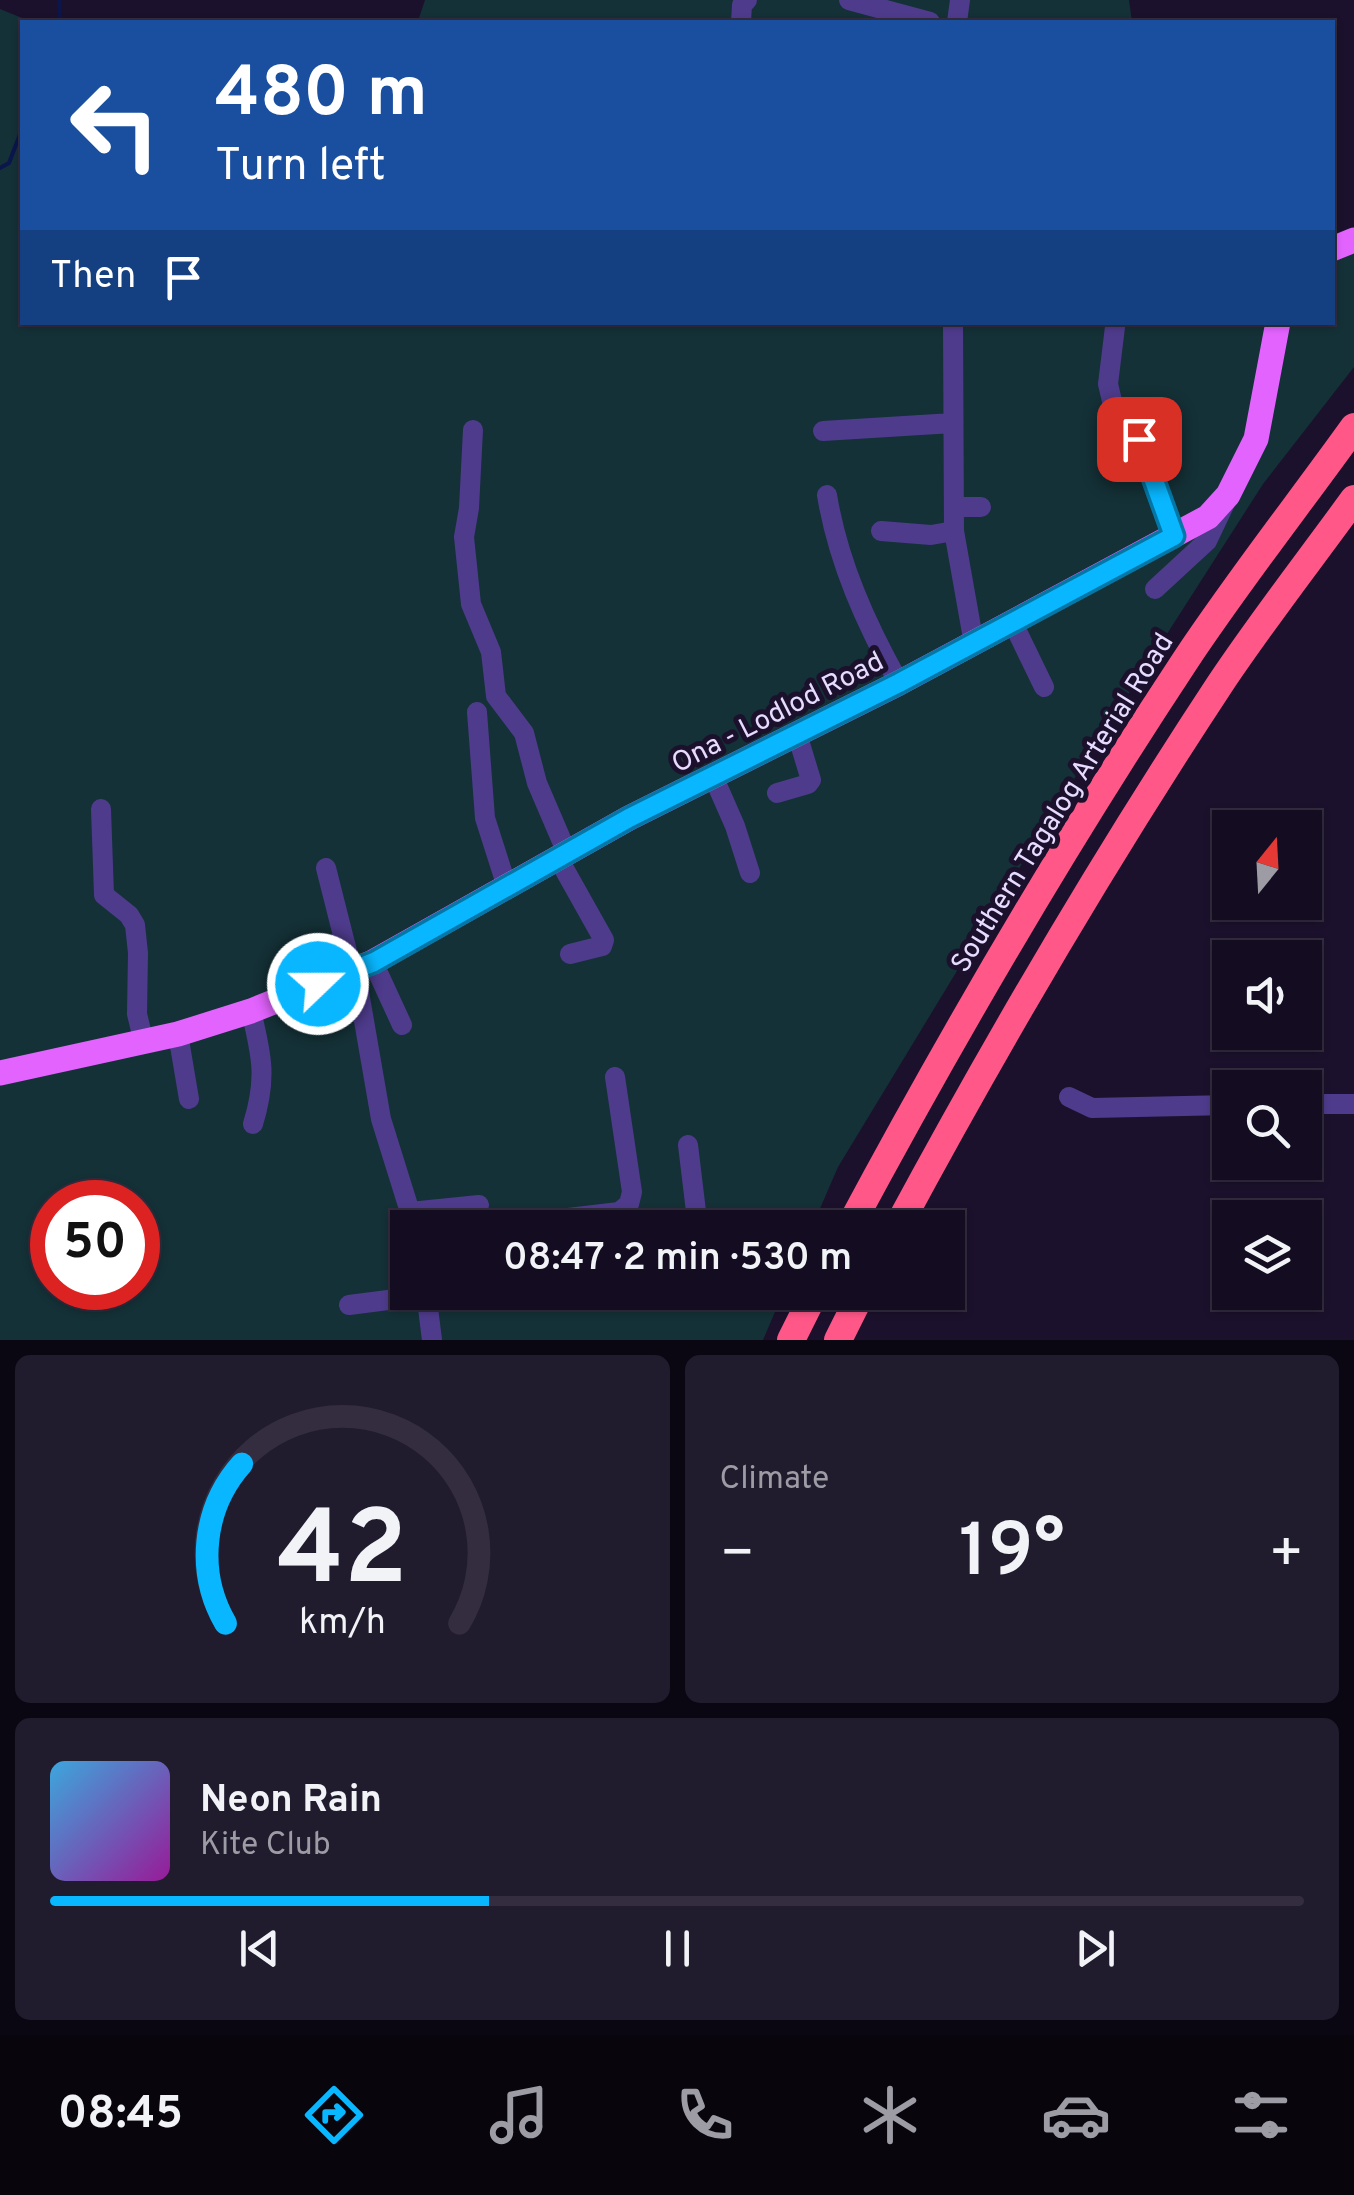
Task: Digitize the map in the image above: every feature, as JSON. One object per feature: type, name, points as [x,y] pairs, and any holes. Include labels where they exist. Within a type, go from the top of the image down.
[{"type":"highway","name":"Southern Tagalog Arterial Road","points":[[859,1210],[998,960],[1102,791],[1188,657],[1354,427]]},
{"type":"highway","points":[[907,1210],[1126,830],[1222,681],[1354,499]]},
{"type":"highway","points":[[792,1340],[806,1310]]},
{"type":"highway","points":[[838,1340],[853,1310]]},
{"type":"main road","name":"Ona - Lodlod Road","points":[[0,1074],[178,1034],[252,1011],[360,967],[713,776],[974,644],[1208,517],[1228,495],[1256,439],[1277,325]]},
{"type":"street","points":[[849,0],[923,20]]},
{"type":"street","points":[[952,325],[954,532],[974,644]]},
{"type":"street","points":[[1115,327],[1108,384],[1112,401],[1139,439],[1174,536]]},
{"type":"street","points":[[823,431],[953,423]]},
{"type":"street","points":[[473,430],[464,537],[471,604],[491,652],[496,696],[524,733],[563,856],[604,940],[602,946],[570,954]]},
{"type":"street","points":[[827,495],[834,536],[871,633],[899,683]]},
{"type":"street","points":[[1155,588],[1207,541],[1228,495]]},
{"type":"street","points":[[954,507],[980,507]]},
{"type":"street","points":[[881,532],[954,532]]},
{"type":"street","points":[[1013,623],[1044,687]]},
{"type":"street","points":[[477,712],[484,818],[507,887]]},
{"type":"street","points":[[777,793],[811,780],[797,734]]},
{"type":"street","points":[[713,776],[750,873]]},
{"type":"street","points":[[101,809],[104,896],[129,915],[135,925],[137,1014],[144,1043]]},
{"type":"street","points":[[326,868],[360,967],[381,1118],[409,1210]]},
{"type":"street","points":[[360,967],[402,1025]]},
{"type":"street","points":[[252,1011],[264,1064],[253,1124]]},
{"type":"street","points":[[178,1034],[189,1100]]},
{"type":"street","points":[[615,1078],[632,1192],[629,1204],[621,1210]]},
{"type":"street","points":[[1068,1097],[1092,1108],[1212,1105]]},
{"type":"street","points":[[1322,1104],[1354,1104]]},
{"type":"street","points":[[688,1145],[696,1210]]},
{"type":"street","points":[[457,1210],[479,1205]]},
{"type":"street","points":[[349,1306],[390,1300]]},
{"type":"street","points":[[428,1310],[432,1340]]},
{"type":"green space","points":[[425,0],[1129,0],[1132,20],[418,20]]},
{"type":"green space","points":[[0,9],[27,20],[20,20],[20,325],[1335,325],[1335,246],[1354,246],[1354,367],[1263,484],[1060,801],[838,1167],[819,1210],[390,1210],[390,1310],[776,1310],[763,1340],[0,1340]]},
{"type":"waterway","points":[[59,0],[60,20]]},
{"type":"waterway","points":[[0,168],[9,163],[20,134]]},
{"type":"route","points":[[318,984],[374,962],[629,818],[899,683],[1174,536],[1139,439]]}]
